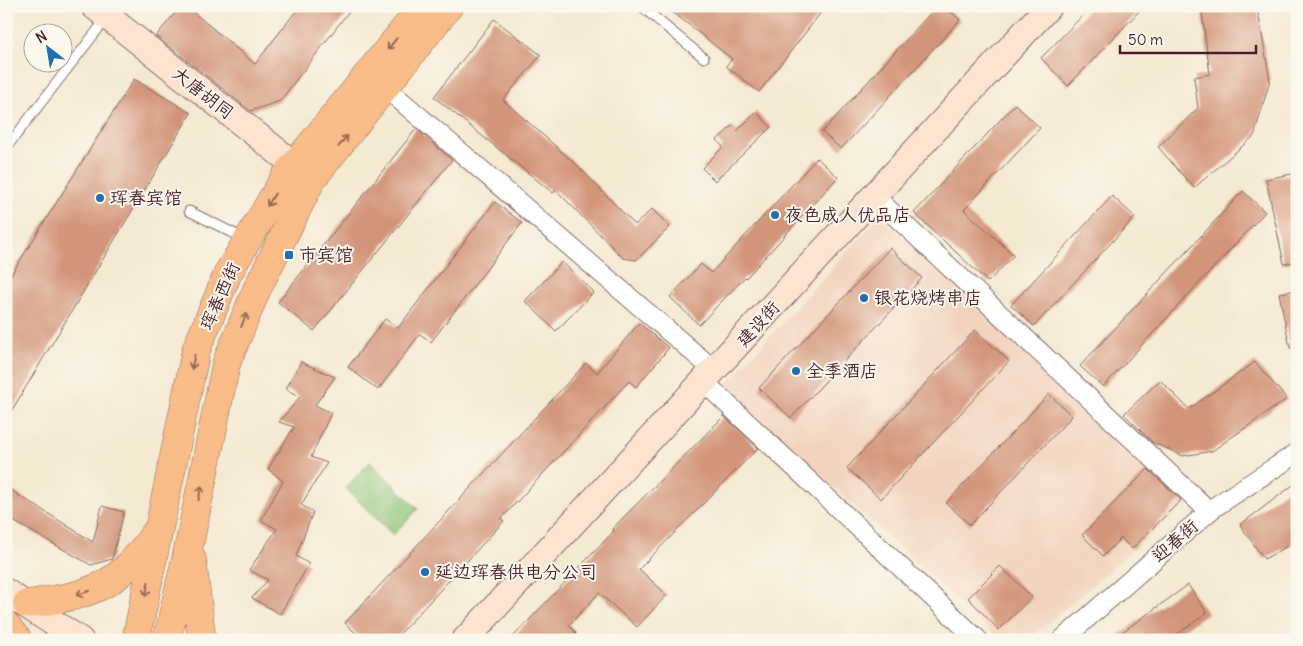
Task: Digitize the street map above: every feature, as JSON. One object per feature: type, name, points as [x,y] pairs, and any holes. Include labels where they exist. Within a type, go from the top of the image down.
[{"type":"main road","name":"珲春西街","points":[[167,640],[190,541],[226,364],[304,172],[422,6]]},
{"type":"main road","name":"珲春西街","points":[[136,640],[196,350],[228,273],[247,240],[304,172],[386,88],[449,6]]},
{"type":"main road","points":[[17,598],[65,599],[96,590],[128,566],[159,529]]},
{"type":"main road","points":[[190,541],[202,640]]},
{"type":"main road","points":[[6,624],[18,640]]},
{"type":"street","name":"建设街","points":[[465,640],[710,377],[1049,6]]},
{"type":"street","name":"大唐胡同","points":[[101,12],[304,172]]},
{"type":"street","points":[[386,88],[710,377],[978,640]]},
{"type":"street","points":[[875,197],[1210,511]]},
{"type":"street","name":"迎春街","points":[[1062,640],[1210,511],[1297,453]]},
{"type":"street","points":[[17,598],[80,640]]},
{"type":"street","points":[[6,624],[30,640]]},
{"type":"lane","points":[[641,6],[704,58]]},
{"type":"lane","points":[[6,148],[101,12]]},
{"type":"lane","points":[[189,210],[247,240]]},
{"type":"shaded area","points":[[880,216],[1188,503],[1028,640],[1001,640],[724,387]]},
{"type":"green space","points":[[370,462],[418,509],[393,535],[345,488]]},
{"type":"building","points":[[181,6],[186,6],[255,64],[300,6],[353,6],[280,101],[251,111],[156,36]]},
{"type":"building","points":[[665,6],[826,6],[759,92],[726,66],[732,59]]},
{"type":"building","points":[[937,6],[945,6],[960,20],[841,149],[822,132]]},
{"type":"building","points":[[1092,6],[1144,6],[1068,86],[1041,58]]},
{"type":"building","points":[[1201,6],[1257,6],[1270,80],[1254,136],[1194,188],[1158,147],[1198,108],[1194,77],[1210,74]]},
{"type":"building","points":[[494,19],[541,55],[503,100],[578,166],[635,225],[652,209],[670,227],[636,260],[623,258],[556,190],[553,193],[434,97]]},
{"type":"building","name":"珲春宾馆","points":[[134,79],[191,113],[6,420],[6,283]]},
{"type":"building","points":[[1015,104],[1040,128],[964,210],[1014,255],[988,282],[914,213]]},
{"type":"building","points":[[756,112],[771,127],[715,181],[702,168],[723,147],[717,140],[732,126],[737,131]]},
{"type":"building","points":[[416,129],[452,160],[314,331],[278,302]]},
{"type":"building","points":[[817,158],[838,177],[746,278],[699,325],[670,297],[701,264],[711,273]]},
{"type":"building","points":[[1297,173],[1297,261],[1284,264],[1266,179]]},
{"type":"building","points":[[1243,191],[1265,212],[1103,387],[1080,366]]},
{"type":"building","points":[[1112,196],[1135,217],[1034,326],[1011,305]]},
{"type":"building","points":[[495,202],[522,223],[431,342],[420,334],[378,390],[348,367],[385,319],[398,328]]},
{"type":"building","points":[[890,248],[922,278],[791,418],[759,388]]},
{"type":"building","points":[[562,262],[594,292],[556,331],[525,301]]},
{"type":"building","points":[[1297,290],[1297,348],[1290,348],[1279,293]]},
{"type":"building","points":[[639,323],[669,348],[636,387],[629,381],[501,519],[504,521],[394,640],[363,640],[345,623],[586,363],[597,373]]},
{"type":"building","points":[[975,330],[1009,361],[881,499],[847,468]]},
{"type":"building","points":[[301,362],[335,377],[315,405],[331,413],[311,457],[327,463],[301,505],[313,512],[296,556],[309,564],[280,614],[252,598],[268,580],[249,570],[277,529],[261,520],[283,481],[268,469],[294,427],[279,422],[300,397],[286,389]]},
{"type":"building","points":[[1255,362],[1287,399],[1212,451],[1183,456],[1152,442],[1124,414],[1160,380],[1189,409]]},
{"type":"building","points":[[1049,394],[1072,416],[970,525],[946,503]]},
{"type":"building","points":[[724,416],[758,448],[639,569],[667,595],[637,627],[599,593],[569,625],[576,633],[570,640],[510,640],[614,531],[612,529]]},
{"type":"building","points":[[1148,469],[1181,500],[1132,549],[1121,538],[1103,556],[1082,535]]},
{"type":"building","points":[[1297,482],[1297,541],[1264,559],[1240,525]]},
{"type":"building","points":[[6,487],[93,542],[102,506],[124,512],[112,559],[91,565],[6,517]]},
{"type":"building","points":[[1000,566],[1032,597],[999,630],[968,598]]},
{"type":"building","points":[[1188,585],[1207,613],[1169,640],[1111,640]]},
{"type":"place","name":"珲春宾馆","points":[[100,198]]},
{"type":"place","name":"夜色成人优品店","points":[[775,215]]},
{"type":"place","name":"市宾馆","points":[[289,255]]},
{"type":"place","name":"银花烧烤串店","points":[[864,298]]},
{"type":"place","name":"全季酒店","points":[[796,371]]},
{"type":"place","name":"延边珲春供电分公司","points":[[425,572]]}]
